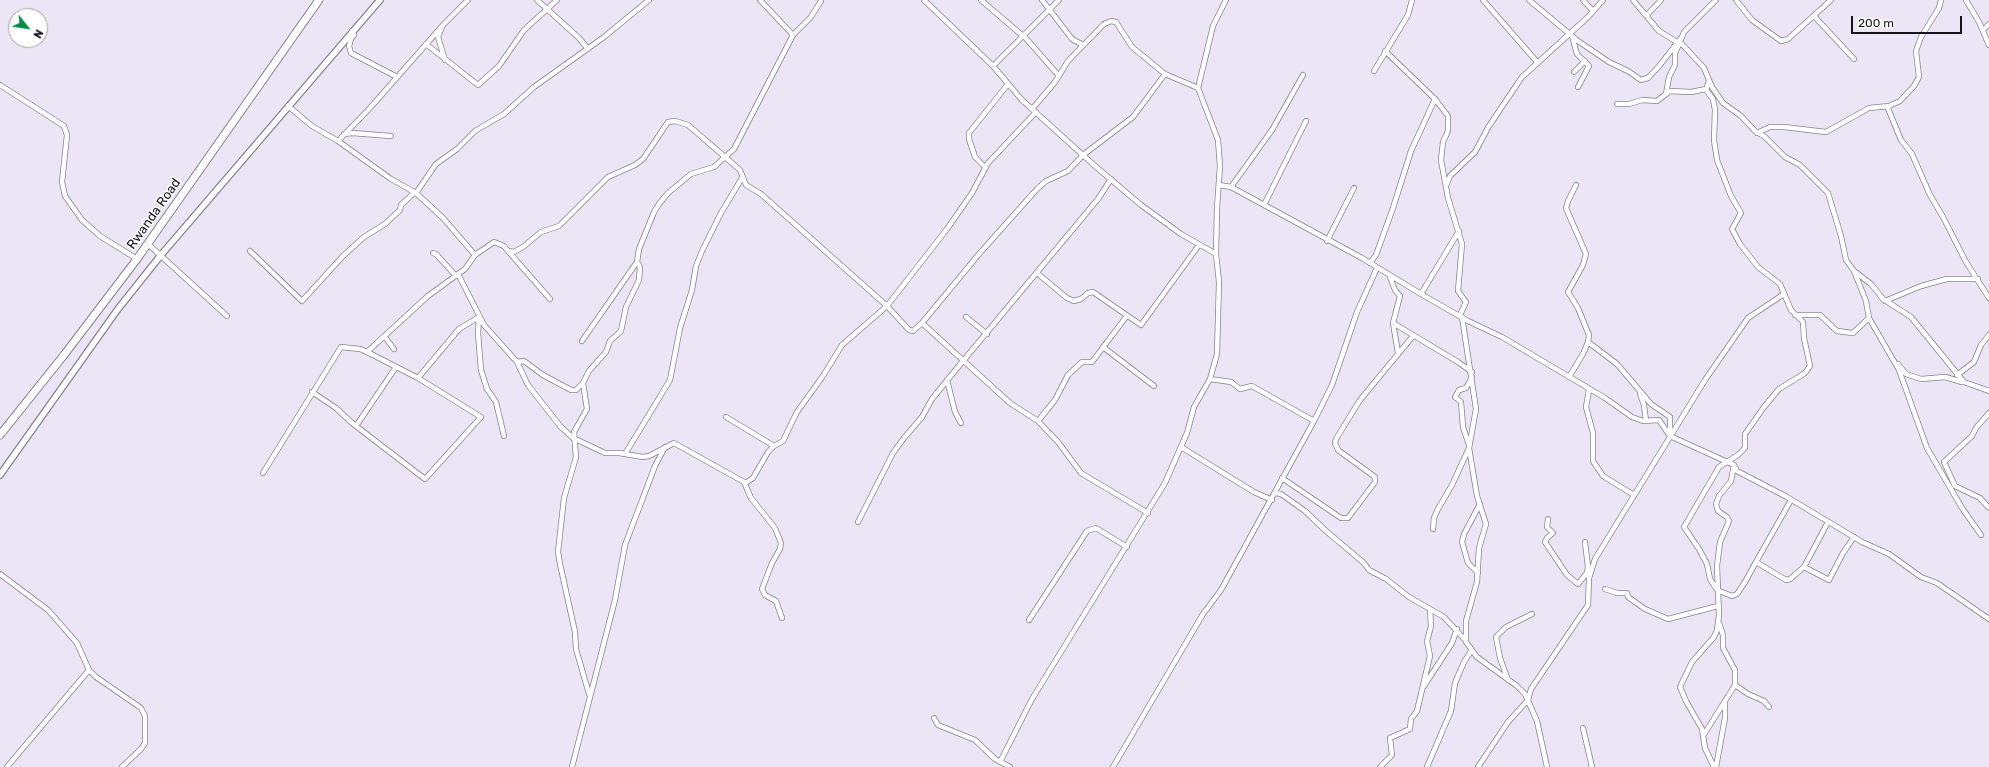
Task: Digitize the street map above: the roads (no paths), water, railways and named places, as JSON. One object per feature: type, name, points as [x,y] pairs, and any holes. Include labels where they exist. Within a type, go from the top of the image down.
[{"type":"highway","name":"Rwanda Road","points":[[0,435],[148,244],[319,0]]},
{"type":"street","points":[[0,475],[118,309],[161,255],[380,0]]},
{"type":"street","points":[[338,141],[370,108],[444,24],[468,0]]},
{"type":"street","points":[[537,0],[580,38],[588,48]]},
{"type":"street","points":[[426,44],[476,84],[482,83],[499,66],[524,30],[556,0]]},
{"type":"street","points":[[250,251],[302,301],[343,256],[364,237],[385,224],[400,210],[404,201],[416,192],[436,164],[457,149],[475,131],[504,114],[534,87],[604,38],[649,0]]},
{"type":"street","points":[[760,0],[793,34]]},
{"type":"street","points":[[582,341],[637,262],[639,249],[654,212],[668,192],[691,174],[714,167],[734,149],[793,34],[811,17],[821,0]]},
{"type":"street","points":[[924,0],[993,66],[1022,100],[1035,110],[1083,155],[1141,205],[1199,245],[1216,254]]},
{"type":"street","points":[[981,0],[1023,35],[1059,76]]},
{"type":"street","points":[[1042,0],[1072,39],[1083,45]]},
{"type":"street","points":[[993,66],[1059,0]]},
{"type":"street","points":[[1000,762],[1032,699],[1148,513],[1165,483],[1181,448],[1194,407],[1210,379],[1217,354],[1219,282],[1216,254],[1220,166],[1218,140],[1198,88],[1204,56],[1213,26],[1226,0]]},
{"type":"street","points":[[1374,71],[1408,15],[1412,0]]},
{"type":"street","points":[[1529,0],[1571,35],[1609,62],[1644,80],[1660,65],[1690,26],[1716,0]]},
{"type":"street","points":[[1583,0],[1594,12]]},
{"type":"street","points":[[1446,186],[1450,176],[1475,152],[1492,122],[1503,108],[1522,77],[1571,35],[1594,12],[1603,0]]},
{"type":"street","points":[[1633,0],[1659,31],[1679,41],[1704,68],[1709,81],[1723,104],[1738,113],[1785,157],[1800,165],[1828,193],[1841,236],[1846,260],[1854,272],[1866,301],[1869,318],[1893,360],[1927,448],[1962,508],[1981,535]]},
{"type":"street","points":[[1647,15],[1661,0]]},
{"type":"street","points":[[1736,0],[1752,20],[1781,41],[1788,39],[1831,0]]},
{"type":"street","points":[[1757,132],[1770,127],[1784,127],[1826,132],[1869,108],[1887,106],[1900,101],[1917,82],[1918,70],[1915,57],[1918,44],[1939,8],[1941,0]]},
{"type":"street","points":[[1966,0],[1989,45]]},
{"type":"street","points":[[1486,1],[1538,63]]},
{"type":"street","points":[[1814,16],[1854,59]]},
{"type":"street","points":[[744,482],[754,478],[774,446],[783,441],[797,412],[823,376],[842,345],[887,306],[947,229],[972,193],[985,167],[1035,110],[1064,67],[1107,21],[1114,21],[1132,47],[1165,74],[1198,88]]},
{"type":"street","points":[[444,24],[438,37],[445,60]]},
{"type":"street","points":[[1982,30],[1989,24]]},
{"type":"street","points":[[352,31],[354,35],[351,38],[349,46],[351,53],[397,77]]},
{"type":"street","points":[[1571,35],[1577,54],[1589,65],[1578,87]]},
{"type":"street","points":[[1666,95],[1669,77],[1675,65],[1675,53],[1679,41]]},
{"type":"street","points":[[1385,51],[1435,99],[1448,116],[1448,131],[1443,142],[1441,160],[1448,198],[1462,244],[1458,291],[1466,302],[1461,316],[1472,375],[1476,409],[1469,447],[1452,485],[1438,509],[1434,518],[1432,529]]},
{"type":"street","points":[[1574,72],[1585,61]]},
{"type":"street","points":[[508,251],[517,251],[541,232],[554,229],[566,221],[585,198],[608,176],[635,165],[643,159],[668,122],[675,121],[688,125],[740,170],[742,178],[749,188],[761,194],[887,306],[911,331],[916,330],[979,254],[1037,189],[1046,181],[1068,171],[1083,155],[1133,117],[1165,74]]},
{"type":"street","points":[[1232,187],[1272,130],[1303,75]]},
{"type":"street","points":[[1706,89],[1709,81]]},
{"type":"street","points":[[985,167],[975,156],[969,139],[969,133],[1008,84]]},
{"type":"street","points":[[0,85],[64,126],[67,135],[62,182],[65,196],[82,220],[100,236],[137,259]]},
{"type":"street","points":[[1617,104],[1628,104],[1642,100],[1657,101],[1672,90],[1686,93],[1706,89]]},
{"type":"street","points":[[1706,89],[1713,99],[1715,110],[1714,140],[1717,160],[1731,196],[1740,213],[1732,229],[1740,244],[1753,261],[1780,284],[1795,315],[1804,324],[1804,338],[1809,357],[1809,370],[1779,389],[1745,434],[1745,448],[1719,467],[1684,527],[1707,564],[1710,579],[1717,590],[1732,596],[1737,594],[1791,500]]},
{"type":"street","points":[[1370,263],[1376,255],[1394,208],[1411,151],[1435,99]]},
{"type":"street","points":[[288,106],[312,126],[338,141],[385,175],[416,192],[443,218],[475,255]]},
{"type":"street","points":[[1887,106],[1898,136],[1912,154],[1930,195],[1966,262],[1989,298]]},
{"type":"street","points":[[1264,206],[1306,121]]},
{"type":"street","points":[[344,134],[352,133],[391,136]]},
{"type":"street","points":[[625,454],[670,380],[680,328],[692,290],[696,266],[702,250],[721,213],[742,178]]},
{"type":"street","points":[[858,522],[893,453],[947,380],[1098,200],[1111,179]]},
{"type":"street","points":[[1219,185],[1232,187],[1327,241],[1370,263],[1421,294],[1502,337],[1589,390],[1605,398],[1632,417],[1646,421],[1650,419],[1659,420],[1670,436],[1734,465],[1737,471],[1791,500],[1854,537],[1889,554],[1921,577],[1937,583],[1989,619]]},
{"type":"street","points":[[1569,377],[1583,354],[1589,335],[1582,317],[1568,292],[1583,265],[1586,254],[1566,208],[1568,200],[1576,185]]},
{"type":"street","points":[[1327,241],[1354,188]]},
{"type":"street","points":[[1421,294],[1458,231]]},
{"type":"street","points":[[367,352],[428,296],[470,264],[475,255],[494,242],[504,246],[550,299]]},
{"type":"street","points":[[148,244],[228,316]]},
{"type":"street","points":[[1037,273],[1067,298],[1074,301],[1081,299],[1088,293],[1093,292],[1126,317],[1140,325],[1199,245]]},
{"type":"street","points":[[433,253],[436,254],[457,275],[478,317],[516,362],[528,384],[560,426],[573,438],[605,453],[625,454],[643,458],[674,443],[744,482],[751,498],[774,528],[781,543],[780,549],[772,563],[762,589],[765,594],[776,601],[782,618]]},
{"type":"street","points":[[516,362],[524,361],[539,373],[571,390],[576,390],[583,383],[589,371],[606,352],[610,341],[621,331],[626,306],[639,280],[640,267],[637,262]]},
{"type":"street","points":[[1112,767],[1203,614],[1222,590],[1276,493],[1282,478],[1332,385],[1357,312],[1377,268]]},
{"type":"street","points":[[1854,272],[1871,284],[1885,301],[1911,317],[1964,382]]},
{"type":"street","points":[[1390,276],[1395,290],[1400,296],[1393,323],[1398,353]]},
{"type":"street","points":[[1885,301],[1921,286],[1946,279],[1978,279]]},
{"type":"street","points":[[1478,767],[1508,722],[1528,700],[1531,689],[1588,605],[1589,578],[1595,559],[1705,380],[1748,318],[1784,294]]},
{"type":"street","points":[[1795,315],[1820,315],[1837,331],[1853,333],[1869,318]]},
{"type":"street","points":[[418,378],[459,329],[478,317]]},
{"type":"street","points":[[478,317],[481,370],[487,389],[496,402],[504,436]]},
{"type":"street","points":[[966,317],[987,334]]},
{"type":"street","points":[[1038,421],[1055,400],[1068,375],[1082,362],[1092,362],[1126,317]]},
{"type":"street","points":[[922,323],[1010,403],[1038,421],[1058,442],[1081,473],[1148,513]]},
{"type":"street","points":[[1393,323],[1458,362],[1472,375]]},
{"type":"street","points":[[1957,375],[1974,362],[1981,345],[1989,335]]},
{"type":"street","points":[[1282,478],[1342,518],[1348,518],[1375,482],[1375,477],[1338,450],[1335,444],[1336,439],[1360,400],[1413,336]]},
{"type":"street","points":[[385,337],[394,349]]},
{"type":"street","points":[[1588,342],[1617,364],[1651,404],[1670,417],[1670,436]]},
{"type":"street","points":[[263,473],[312,392],[341,347],[360,349],[367,352],[418,378],[480,416],[425,479],[356,426],[336,408],[312,392]]},
{"type":"street","points":[[1103,347],[1154,386]]},
{"type":"street","points":[[1893,360],[1906,374],[1921,380],[1945,377],[1989,391]]},
{"type":"street","points":[[356,426],[396,367]]},
{"type":"street","points":[[1466,642],[1466,621],[1478,573],[1479,548],[1486,524],[1480,504],[1469,447],[1463,427],[1461,402],[1455,397],[1459,390],[1466,388],[1472,375]]},
{"type":"street","points":[[1210,379],[1231,382],[1240,388],[1252,386],[1314,421]]},
{"type":"street","points":[[947,380],[955,412],[961,423]]},
{"type":"street","points":[[583,383],[587,408],[574,432],[573,438],[576,457],[564,498],[558,552],[575,632],[576,649],[589,694]]},
{"type":"street","points":[[1589,390],[1586,407],[1593,432],[1593,461],[1603,476],[1634,494]]},
{"type":"street","points":[[1640,392],[1644,405],[1643,414],[1646,421]]},
{"type":"street","points":[[1988,507],[1980,498],[1955,486],[1944,462],[1972,436],[1976,428],[1989,413]]},
{"type":"street","points":[[726,417],[774,446]]},
{"type":"street","points":[[572,767],[589,694],[615,600],[629,530],[639,510],[655,466],[665,447]]},
{"type":"street","points":[[1181,448],[1254,492],[1272,500]]},
{"type":"street","points":[[1715,767],[1705,748],[1702,729],[1680,687],[1692,662],[1714,637],[1718,621],[1716,572],[1720,544],[1729,521],[1727,517],[1718,511],[1716,504],[1719,496],[1731,481],[1734,465]]},
{"type":"street","points":[[1276,493],[1281,494],[1305,511],[1364,563],[1369,570],[1386,579],[1409,597],[1444,617],[1457,629],[1471,651],[1481,661],[1517,686],[1528,700],[1537,721],[1547,767]]},
{"type":"street","points":[[1478,573],[1468,563],[1462,542],[1464,534],[1480,504]]},
{"type":"street","points":[[1548,519],[1547,527],[1553,534],[1547,538],[1546,542],[1567,575],[1578,584],[1587,573],[1588,568],[1585,542]]},
{"type":"street","points":[[1756,562],[1786,580],[1790,579],[1804,567],[1828,522]]},
{"type":"street","points":[[1029,620],[1088,531],[1096,528],[1127,547]]},
{"type":"street","points":[[1804,567],[1829,580],[1843,553],[1854,537]]},
{"type":"street","points":[[0,574],[48,610],[77,643],[89,670],[108,687],[139,706],[145,716],[146,740],[144,746],[122,767]]},
{"type":"street","points":[[1605,589],[1617,593],[1627,593],[1628,597],[1645,609],[1668,619],[1718,606]]},
{"type":"street","points":[[1380,767],[1392,755],[1390,738],[1410,729],[1411,719],[1417,711],[1430,656],[1427,641],[1431,626],[1430,610]]},
{"type":"street","points":[[1508,680],[1500,658],[1496,637],[1506,627],[1532,614]]},
{"type":"street","points":[[1703,736],[1735,685],[1735,670],[1723,648],[1723,635],[1718,621]]},
{"type":"street","points":[[1422,689],[1452,644],[1457,629]]},
{"type":"street","points":[[1427,767],[1450,711],[1457,677],[1471,651]]},
{"type":"street","points":[[7,767],[89,670]]},
{"type":"street","points":[[1735,685],[1748,694],[1764,701],[1770,707]]},
{"type":"street","points":[[1715,767],[1726,718],[1725,702]]},
{"type":"street","points":[[934,718],[938,725],[975,740],[1000,762],[1010,767]]},
{"type":"street","points":[[1583,728],[1592,767]]}]
